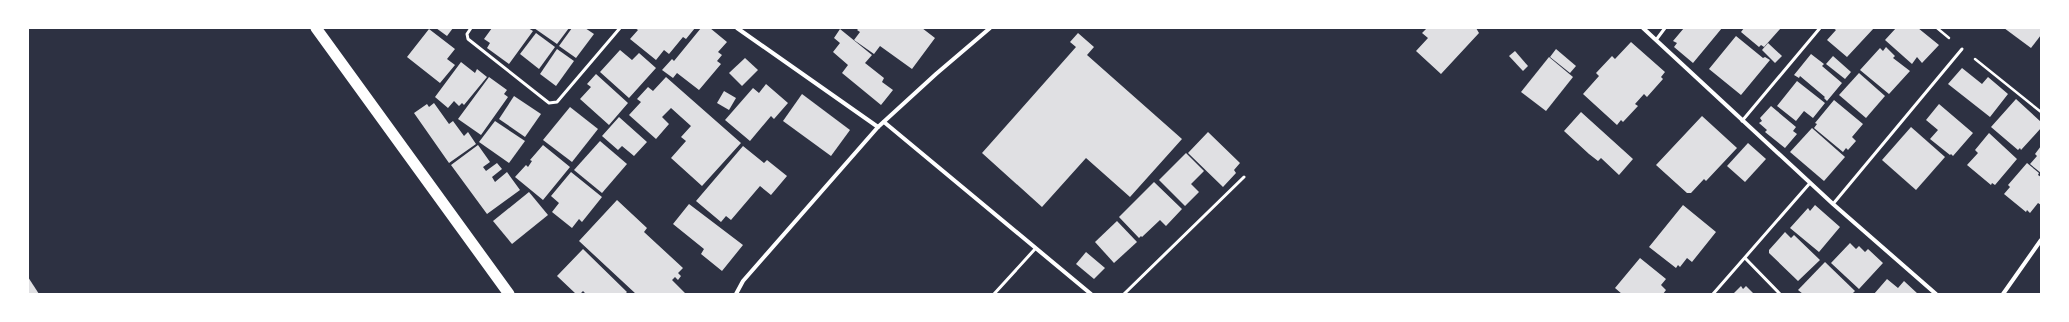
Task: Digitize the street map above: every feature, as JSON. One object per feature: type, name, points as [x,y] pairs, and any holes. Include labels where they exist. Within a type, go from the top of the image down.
[{"type":"highway","points":[[316,28],[509,294]]},
{"type":"street","points":[[737,28],[878,127]]},
{"type":"street","points":[[736,294],[743,281],[878,127],[936,74],[990,28]]},
{"type":"street","points":[[1643,28],[1832,204],[1936,294]]},
{"type":"street","points":[[884,122],[1091,294]]},
{"type":"street","points":[[2004,294],[2041,240]]},
{"type":"lane","points":[[471,28],[467,34],[468,39],[549,103],[557,102],[620,28]]},
{"type":"lane","points":[[1656,40],[1665,28]]},
{"type":"lane","points":[[1742,121],[1820,28]]},
{"type":"lane","points":[[1832,204],[1962,48]]},
{"type":"lane","points":[[1124,294],[1244,177]]},
{"type":"lane","points":[[1713,294],[1810,183]]},
{"type":"lane","points":[[994,294],[1035,249]]},
{"type":"lane","points":[[1745,258],[1780,294]]},
{"type":"path","points":[[1937,28],[2041,112]]},
{"type":"building","points":[[436,28],[453,28],[447,36]]},
{"type":"building","points":[[492,28],[528,28],[533,31],[509,64],[487,48],[490,43],[484,39]]},
{"type":"building","points":[[534,28],[569,28],[557,44]]},
{"type":"building","points":[[572,28],[585,28],[594,34],[576,58],[559,46]]},
{"type":"building","points":[[635,28],[695,28],[686,39],[683,37],[669,54],[664,50],[656,60],[630,39],[638,30]]},
{"type":"building","points":[[701,28],[710,28],[727,42],[718,52],[722,55],[717,61],[721,64],[699,90],[677,73],[673,78],[662,70],[672,59],[674,61]]},
{"type":"building","points":[[859,28],[922,28],[935,38],[912,69],[880,46],[874,54],[854,40],[860,32],[857,30]]},
{"type":"building","points":[[1427,28],[1476,28],[1479,33],[1441,74],[1416,51],[1428,38],[1422,33]]},
{"type":"building","points":[[1684,28],[1722,28],[1693,63],[1674,47],[1677,43],[1673,41]]},
{"type":"building","points":[[1744,28],[1781,28],[1764,47],[1761,45],[1759,47],[1741,32]]},
{"type":"building","points":[[1833,28],[1874,28],[1847,57],[1827,40],[1836,30]]},
{"type":"building","points":[[1896,28],[1918,28],[1939,45],[1922,63],[1917,57],[1912,64],[1885,40]]},
{"type":"building","points":[[2004,28],[2041,28],[2041,35],[2031,48]]},
{"type":"building","points":[[429,29],[455,49],[447,59],[455,65],[440,83],[407,57]]},
{"type":"building","points":[[840,29],[872,55],[865,63],[884,78],[882,82],[893,90],[881,105],[842,73],[848,65],[833,52],[840,43],[834,38]]},
{"type":"building","points":[[536,33],[555,47],[539,69],[520,54]]},
{"type":"building","points":[[1078,33],[1094,47],[1087,55],[1182,139],[1130,197],[1086,158],[1042,207],[982,153],[1076,47],[1070,42]]},
{"type":"building","points":[[1736,36],[1763,58],[1765,57],[1770,60],[1741,95],[1709,69]]},
{"type":"building","points":[[1631,42],[1665,72],[1661,77],[1663,79],[1647,97],[1644,94],[1635,104],[1638,106],[1623,122],[1621,120],[1617,125],[1583,94],[1599,76],[1596,73],[1612,56],[1615,59]]},
{"type":"building","points":[[1768,43],[1782,56],[1775,63],[1762,50]]},
{"type":"building","points":[[1886,47],[1895,56],[1893,58],[1910,71],[1889,94],[1860,70],[1880,48],[1883,51]]},
{"type":"building","points":[[557,49],[574,61],[556,86],[540,74]]},
{"type":"building","points":[[1556,49],[1576,66],[1570,73],[1550,57]]},
{"type":"building","points":[[620,50],[632,60],[639,53],[656,68],[629,98],[600,72]]},
{"type":"building","points":[[1515,51],[1528,66],[1523,71],[1509,56]]},
{"type":"building","points":[[1811,54],[1824,64],[1822,66],[1842,83],[1827,101],[1824,98],[1825,97],[1800,76],[1799,78],[1794,75]]},
{"type":"building","points":[[1833,56],[1851,72],[1845,79],[1826,64]]},
{"type":"building","points":[[1549,57],[1573,77],[1546,111],[1521,92]]},
{"type":"building","points":[[745,58],[758,70],[742,86],[729,73]]},
{"type":"building","points":[[461,62],[475,73],[477,69],[487,77],[464,105],[462,103],[459,106],[454,101],[448,108],[435,97]]},
{"type":"building","points":[[1962,68],[1982,84],[1988,77],[2008,94],[1990,117],[1948,84]]},
{"type":"building","points":[[1859,73],[1885,96],[1866,118],[1839,95]]},
{"type":"building","points":[[596,74],[628,103],[609,125],[580,99],[591,87],[587,84]]},
{"type":"building","points":[[489,77],[507,90],[504,94],[508,97],[481,135],[458,119]]},
{"type":"building","points":[[666,77],[741,143],[702,186],[671,158],[686,141],[681,137],[691,126],[671,108],[662,117],[669,124],[656,139],[629,115],[641,102],[637,99],[648,87],[653,91]]},
{"type":"building","points":[[1797,81],[1825,103],[1813,118],[1804,111],[1796,121],[1777,106]]},
{"type":"building","points":[[766,84],[788,103],[774,119],[771,116],[750,141],[725,120],[753,88],[759,93]]},
{"type":"building","points":[[724,91],[736,98],[729,110],[717,103]]},
{"type":"building","points":[[802,94],[850,130],[831,156],[783,121]]},
{"type":"building","points":[[514,96],[541,114],[525,137],[499,119]]},
{"type":"building","points":[[2016,99],[2041,122],[2041,128],[2021,150],[2020,148],[2018,150],[1991,127]]},
{"type":"building","points":[[1834,100],[1863,124],[1852,137],[1856,141],[1848,150],[1846,148],[1843,152],[1814,128],[1817,124],[1815,123]]},
{"type":"building","points":[[434,103],[449,124],[453,121],[464,136],[468,132],[476,144],[449,163],[414,113],[427,104],[429,107]]},
{"type":"building","points":[[1939,104],[1973,133],[1953,156],[1930,139],[1938,130],[1926,120]]},
{"type":"building","points":[[1771,106],[1796,127],[1793,131],[1797,134],[1785,148],[1765,132],[1767,130],[1759,123],[1762,121],[1760,118]]},
{"type":"building","points":[[570,107],[598,129],[572,162],[543,140]]},
{"type":"building","points":[[1581,112],[1633,159],[1619,175],[1601,158],[1598,161],[1589,154],[1564,131]]},
{"type":"building","points":[[1702,116],[1737,148],[1706,181],[1704,179],[1691,193],[1687,193],[1656,165]]},
{"type":"building","points":[[619,117],[647,142],[634,156],[622,146],[618,150],[602,136]]},
{"type":"building","points":[[495,121],[525,141],[509,163],[479,142]]},
{"type":"building","points":[[1911,127],[1945,157],[1916,190],[1882,160]]},
{"type":"building","points":[[1812,128],[1845,157],[1824,181],[1790,152]]},
{"type":"building","points":[[1208,132],[1240,163],[1234,170],[1236,173],[1223,187],[1188,153]]},
{"type":"building","points":[[1989,133],[2017,159],[1995,185],[1992,183],[1991,185],[1967,165],[1978,153],[1975,150]]},
{"type":"building","points":[[600,141],[627,164],[602,193],[574,170]]},
{"type":"building","points":[[1748,143],[1766,159],[1745,182],[1727,166]]},
{"type":"building","points":[[478,145],[490,162],[483,167],[486,171],[497,163],[502,169],[492,177],[495,182],[507,172],[520,190],[487,214],[451,165]]},
{"type":"building","points":[[543,145],[570,167],[543,200],[515,177],[526,165],[528,167],[532,161],[530,160]]},
{"type":"building","points":[[743,146],[764,163],[767,160],[787,176],[771,195],[760,186],[731,220],[726,216],[721,222],[696,201]]},
{"type":"building","points":[[2041,146],[2041,173],[2030,164],[2037,156],[2035,154]]},
{"type":"building","points":[[1186,153],[1204,171],[1191,184],[1199,192],[1185,206],[1159,180]]},
{"type":"building","points":[[2027,163],[2039,173],[2038,175],[2041,177],[2041,205],[2038,203],[2030,213],[2027,210],[2026,212],[2004,194],[2010,187],[2008,185]]},
{"type":"building","points":[[571,172],[602,197],[582,222],[579,219],[572,228],[552,212],[559,203],[551,196]]},
{"type":"building","points":[[1154,182],[1182,209],[1166,226],[1160,220],[1139,238],[1119,217]]},
{"type":"building","points":[[529,192],[548,215],[512,244],[493,221]]},
{"type":"building","points":[[617,200],[647,228],[644,232],[683,268],[678,273],[681,276],[678,280],[675,277],[672,280],[686,294],[636,294],[579,241]]},
{"type":"building","points":[[689,204],[743,245],[722,271],[701,254],[704,249],[673,224]]},
{"type":"building","points":[[1683,205],[1716,232],[1692,262],[1687,258],[1680,267],[1678,265],[1676,268],[1649,247]]},
{"type":"building","points":[[1815,205],[1840,227],[1819,252],[1790,228],[1808,208],[1810,211]]},
{"type":"building","points":[[1117,221],[1137,242],[1114,263],[1095,242]]},
{"type":"building","points":[[1785,232],[1791,238],[1794,235],[1820,260],[1798,281],[1769,253],[1769,250]]},
{"type":"building","points":[[1850,243],[1856,249],[1859,246],[1865,252],[1868,249],[1883,263],[1859,289],[1831,263]]},
{"type":"building","points":[[583,249],[627,292],[625,294],[586,294],[583,291],[580,294],[576,294],[557,276]]},
{"type":"building","points":[[1086,252],[1105,268],[1094,279],[1076,264]]},
{"type":"building","points":[[1640,258],[1666,279],[1661,285],[1666,290],[1663,294],[1622,294],[1615,288]]},
{"type":"building","points":[[1825,262],[1855,291],[1852,294],[1803,294],[1798,290]]},
{"type":"building","points":[[28,277],[39,294],[28,294]]},
{"type":"building","points":[[1887,279],[1898,288],[1904,281],[1918,294],[1874,294]]},
{"type":"building","points":[[1741,286],[1743,289],[1746,286],[1754,294],[1733,294]]}]
